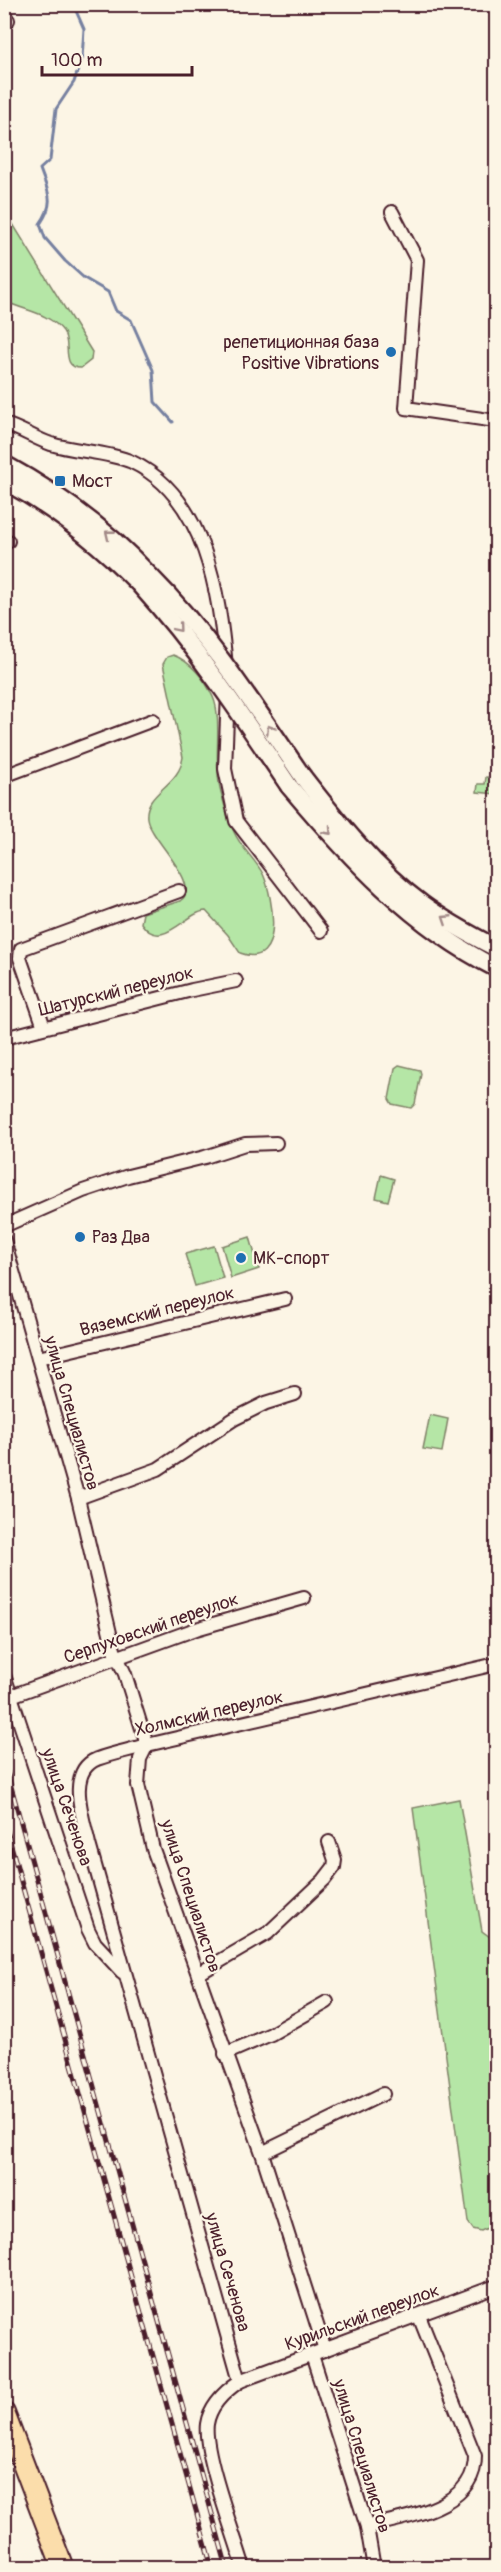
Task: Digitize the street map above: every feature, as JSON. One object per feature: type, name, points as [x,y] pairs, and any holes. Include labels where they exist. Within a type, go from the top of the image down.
[{"type":"highway","points":[[4,2413],[63,2568]]},
{"type":"main road","points":[[4,464],[59,496],[122,545],[144,580],[191,644],[349,854],[411,914],[450,942],[496,968]]},
{"type":"main road","points":[[4,481],[51,509],[144,580]]},
{"type":"main road","points":[[296,782],[420,903],[496,948]]},
{"type":"street","points":[[392,212],[417,260],[406,408],[496,421]]},
{"type":"street","points":[[4,424],[52,445],[96,451],[132,462],[157,478],[173,495],[197,533],[211,572],[222,634],[228,690],[225,769],[236,820],[321,931]]},
{"type":"street","points":[[4,776],[153,720]]},
{"type":"street","points":[[44,1027],[20,958],[21,949],[179,891]]},
{"type":"street","name":"Шатурский переулок","points":[[4,1038],[236,981]]},
{"type":"street","points":[[4,1226],[83,1191],[128,1176],[205,1157],[245,1144],[276,1143]]},
{"type":"street","name":"улица Специалистов","points":[[4,1240],[78,1498],[117,1659],[125,1674],[147,1745],[140,1759],[138,1785],[160,1871],[262,2153],[325,2350]]},
{"type":"street","name":"Вяземский переулок","points":[[38,1358],[285,1299]]},
{"type":"street","points":[[78,1498],[158,1469],[234,1419],[266,1403],[295,1394]]},
{"type":"street","name":"Серпуховский переулок","points":[[11,1696],[196,1629],[304,1598]]},
{"type":"street","name":"Холмский переулок","points":[[79,1780],[86,1767],[95,1760],[147,1745],[496,1664]]},
{"type":"street","name":"улица Сеченова","points":[[4,1675],[88,1929],[102,1951],[125,1976]]},
{"type":"street","name":"улица Сеченова","points":[[79,1780],[79,1794],[89,1844],[240,2381]]},
{"type":"street","points":[[198,1974],[268,1933],[324,1880],[334,1867],[335,1860],[328,1842]]},
{"type":"street","points":[[225,2054],[271,2034],[327,2002]]},
{"type":"street","points":[[262,2153],[383,2094]]},
{"type":"street","name":"Курильский переулок","points":[[240,2381],[496,2286]]},
{"type":"street","points":[[367,2527],[442,2506],[464,2486],[475,2468],[475,2456],[418,2316]]},
{"type":"street","name":"улица Специалистов","points":[[312,2355],[367,2527],[374,2568]]},
{"type":"street","points":[[240,2381],[220,2396],[210,2412],[206,2432],[244,2568]]},
{"type":"green space","points":[[5,202],[11,221],[92,352],[91,360],[81,368],[75,367],[68,359],[65,336],[57,325],[43,316],[5,301]]},
{"type":"green space","points":[[173,655],[196,672],[213,697],[217,717],[218,778],[226,810],[237,838],[260,869],[267,884],[272,913],[270,941],[264,951],[255,955],[240,953],[228,935],[206,911],[190,917],[166,933],[157,934],[149,931],[141,923],[143,913],[180,901],[186,894],[181,874],[150,827],[147,818],[151,802],[176,775],[183,757],[163,664],[167,657]]},
{"type":"green space","points":[[486,777],[496,778],[496,794],[477,792],[478,784],[485,784]]},
{"type":"green space","points":[[399,1065],[420,1070],[415,1104],[411,1108],[392,1104],[389,1099],[395,1068]]},
{"type":"green space","points":[[381,1175],[394,1179],[388,1201],[376,1198]]},
{"type":"green space","name":"МК-спорт","points":[[250,1237],[259,1269],[231,1278],[222,1246]]},
{"type":"green space","points":[[214,1246],[223,1278],[195,1286],[185,1254]]},
{"type":"green space","points":[[430,1415],[448,1419],[442,1452],[423,1449]]},
{"type":"green space","points":[[459,1799],[482,1931],[496,1946],[496,2224],[481,2231],[473,2229],[468,2222],[413,1808]]},
{"type":"waterway","points":[[73,4],[84,29],[82,58],[74,82],[56,109],[50,160],[40,169],[49,197],[48,209],[40,224],[45,238],[65,261],[84,278],[108,292],[116,311],[131,320],[153,370],[155,402],[173,422]]},
{"type":"railway","points":[[4,1761],[227,2568]]},
{"type":"railway","points":[[4,1820],[212,2568]]},
{"type":"place","name":"репетиционная база Positive Vibrations","points":[[391,352]]},
{"type":"place","name":"Мост","points":[[60,481]]},
{"type":"place","name":"Раз Два","points":[[80,1237]]},
{"type":"place","name":"МК-спорт","points":[[241,1258]]}]
